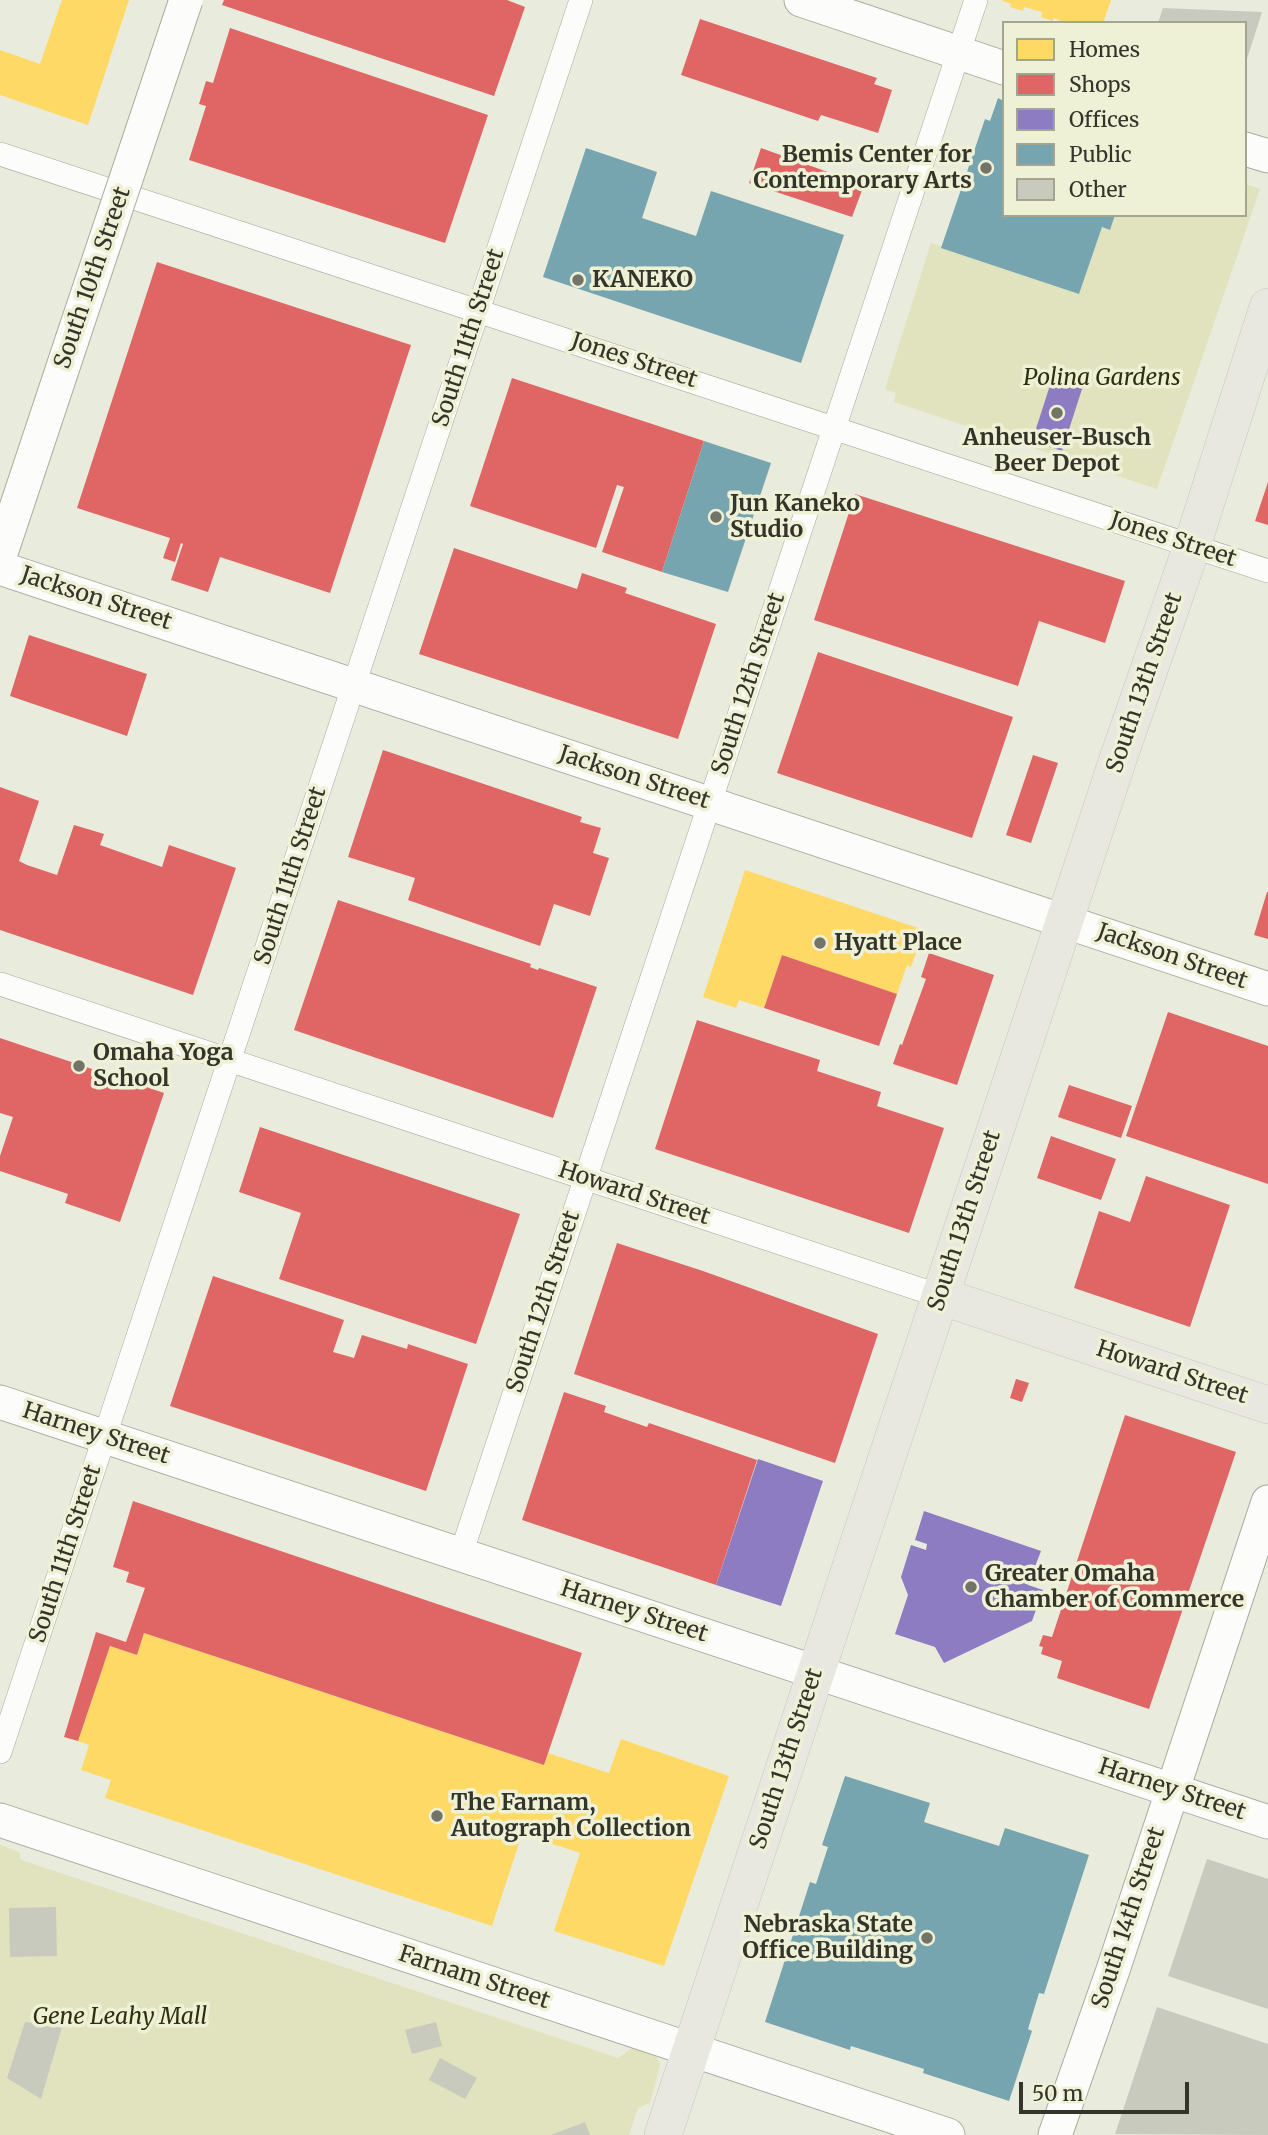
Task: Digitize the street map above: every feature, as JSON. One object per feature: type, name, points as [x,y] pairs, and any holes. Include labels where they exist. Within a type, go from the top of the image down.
[{"type":"main road","name":"South 10th Street","points":[[0,556],[186,0]]},
{"type":"main road","points":[[801,0],[1002,67]]},
{"type":"main road","points":[[1247,150],[1268,156]]},
{"type":"main road","name":"South 13th Street","points":[[663,2135],[1126,734],[1192,546],[1268,307]]},
{"type":"main road","name":"Jackson Street","points":[[0,568],[1268,989]]},
{"type":"main road","name":"Howard Street","points":[[940,1296],[1268,1405]]},
{"type":"main road","name":"Harney Street","points":[[0,1402],[1268,1822]]},
{"type":"main road","name":"South 14th Street","points":[[1055,2135],[1268,1502]]},
{"type":"main road","name":"Farnam Street","points":[[0,1820],[948,2135]]},
{"type":"street","name":"South 11th Street","points":[[0,1752],[581,0]]},
{"type":"street","name":"South 12th Street","points":[[460,1555],[975,0]]},
{"type":"street","name":"Jones Street","points":[[0,154],[1268,571]]},
{"type":"street","name":"Howard Street","points":[[0,984],[940,1296]]},
{"type":"green space","name":"Polina Gardens","points":[[1247,185],[1260,189],[1157,489],[894,402],[896,393],[885,389],[931,243],[1079,294],[1102,227],[1110,230],[1114,217],[1247,217]]},
{"type":"green space","name":"Gene Leahy Mall","points":[[0,1845],[19,1852],[21,1860],[618,2058],[636,2045],[655,2054],[660,2065],[650,2103],[638,2108],[629,2135],[0,2135]]},
{"type":"building: Homes","points":[[62,0],[129,0],[88,125],[0,95],[0,50],[40,64]]},
{"type":"building: Homes","points":[[1001,0],[1111,0],[1104,21],[1059,21],[1053,18],[1053,21],[1041,17],[1042,12],[1024,7],[1023,11],[1010,7],[1011,4]]},
{"type":"building: Homes","name":"Hyatt Place","points":[[745,870],[924,930],[911,967],[907,965],[897,994],[782,955],[764,1008],[739,1000],[736,1008],[703,997]]},
{"type":"building: Homes","name":"The Farnam, Autograph Collection","points":[[144,1633],[544,1765],[548,1753],[609,1773],[621,1739],[729,1776],[664,1966],[554,1931],[580,1853],[522,1834],[492,1926],[105,1798],[111,1780],[81,1770],[89,1745],[78,1741],[110,1646],[137,1655]]},
{"type":"building: Shops","points":[[224,0],[507,0],[525,7],[494,96],[222,5]]},
{"type":"building: Shops","points":[[700,19],[877,78],[874,84],[892,90],[878,133],[821,115],[818,121],[681,75]]},
{"type":"building: Shops","points":[[230,28],[488,115],[445,243],[189,160],[206,106],[199,104],[206,81],[213,83]]},
{"type":"building: Shops","points":[[761,148],[864,185],[852,217],[749,183]]},
{"type":"building: Shops","points":[[157,262],[411,345],[330,593],[220,557],[208,592],[171,580],[183,544],[181,543],[175,562],[163,558],[170,538],[77,508]]},
{"type":"building: Shops","points":[[512,378],[704,441],[662,572],[602,552],[624,487],[617,485],[596,548],[470,506]]},
{"type":"building: Shops","points":[[1268,482],[1268,525],[1255,521]]},
{"type":"building: Shops","points":[[855,494],[1125,581],[1105,643],[1039,621],[1018,686],[814,620]]},
{"type":"building: Shops","points":[[454,548],[577,589],[582,573],[627,588],[625,593],[716,624],[678,739],[419,654]]},
{"type":"building: Shops","points":[[29,635],[147,674],[127,736],[10,696]]},
{"type":"building: Shops","points":[[818,652],[1013,717],[972,838],[777,773]]},
{"type":"building: Shops","points":[[383,750],[582,817],[580,822],[601,828],[593,853],[609,858],[590,916],[554,904],[540,946],[408,900],[415,878],[348,857]]},
{"type":"building: Shops","points":[[1033,755],[1058,763],[1031,843],[1006,835]]},
{"type":"building: Shops","points":[[0,787],[39,801],[19,861],[27,865],[57,875],[74,825],[104,834],[100,845],[162,867],[169,845],[236,868],[193,995],[0,930]]},
{"type":"building: Shops","points":[[1268,892],[1268,939],[1254,935]]},
{"type":"building: Shops","points":[[338,900],[531,964],[530,967],[538,970],[539,968],[597,987],[553,1118],[294,1030]]},
{"type":"building: Shops","points":[[929,953],[994,975],[957,1085],[893,1064],[926,979],[921,977]]},
{"type":"building: Shops","points":[[782,955],[897,994],[879,1046],[764,1008]]},
{"type":"building: Shops","points":[[1168,1012],[1268,1046],[1268,1184],[1126,1136]]},
{"type":"building: Shops","points":[[697,1020],[820,1060],[817,1071],[881,1092],[877,1106],[944,1128],[909,1233],[655,1149]]},
{"type":"building: Shops","points":[[0,1038],[95,1070],[91,1082],[104,1087],[109,1074],[164,1093],[120,1222],[65,1203],[68,1194],[0,1171],[0,1156],[13,1117],[0,1113]]},
{"type":"building: Shops","points":[[1069,1085],[1132,1106],[1121,1138],[1058,1117]]},
{"type":"building: Shops","points":[[260,1127],[520,1214],[476,1344],[279,1279],[301,1213],[239,1192]]},
{"type":"building: Shops","points":[[1051,1136],[1116,1159],[1101,1200],[1037,1178]]},
{"type":"building: Shops","points":[[1146,1176],[1230,1205],[1190,1327],[1074,1288],[1099,1211],[1130,1222]]},
{"type":"building: Shops","points":[[617,1243],[878,1334],[835,1463],[574,1374]]},
{"type":"building: Shops","points":[[213,1276],[344,1320],[333,1352],[354,1358],[362,1335],[407,1349],[408,1344],[468,1364],[426,1491],[170,1406]]},
{"type":"building: Shops","points":[[1016,1379],[1029,1383],[1022,1402],[1010,1398]]},
{"type":"building: Shops","points":[[564,1392],[606,1406],[604,1412],[647,1427],[649,1423],[757,1460],[716,1585],[522,1520]]},
{"type":"building: Shops","points":[[1125,1415],[1236,1452],[1149,1709],[1057,1678],[1062,1661],[1041,1654],[1043,1647],[1039,1646],[1043,1635],[1052,1637]]},
{"type":"building: Shops","points":[[133,1501],[582,1653],[544,1765],[144,1633],[137,1655],[110,1646],[78,1741],[64,1737],[96,1632],[126,1642],[145,1588],[126,1582],[129,1572],[113,1567]]},
{"type":"building: Offices","name":"Anheuser-Busch Beer Depot","points":[[1053,376],[1083,386],[1062,451],[1032,441]]},
{"type":"building: Offices","points":[[758,1459],[823,1481],[781,1606],[716,1585]]},
{"type":"building: Offices","name":"Greater Omaha Chamber of Commerce","points":[[924,1511],[1041,1551],[1028,1585],[1043,1590],[1032,1621],[944,1663],[935,1647],[895,1634],[908,1595],[901,1577],[911,1545],[926,1550],[927,1544],[915,1540]]},
{"type":"building: Public","name":"Bemis Center for Contemporary Arts","points":[[998,98],[1002,100],[1002,217],[1114,217],[1110,230],[1102,227],[1079,294],[941,248],[985,119],[990,121]]},
{"type":"building: Public","points":[[586,148],[657,172],[642,218],[696,236],[711,191],[844,235],[801,363],[543,277]]},
{"type":"building: Public","name":"Jun Kaneko Studio","points":[[704,441],[771,463],[728,592],[662,572]]},
{"type":"building: Public","name":"Nebraska State Office Building","points":[[845,1776],[930,1803],[924,1822],[999,1846],[1005,1828],[1089,1855],[1044,1994],[1039,1993],[1028,2029],[1032,2031],[1009,2101],[923,2073],[924,2069],[851,2046],[850,2050],[765,2022],[810,1882],[816,1884],[828,1847],[822,1845]]},
{"type":"building: Other","points":[[1163,8],[1262,12],[1247,59],[1247,21],[1159,21]]},
{"type":"building: Other","points":[[1207,1859],[1268,1879],[1268,2009],[1168,1976]]},
{"type":"building: Other","points":[[56,1907],[57,1956],[10,1957],[9,1908]]},
{"type":"building: Other","points":[[1157,2007],[1268,2044],[1268,2135],[1115,2134]]},
{"type":"building: Other","points":[[25,2022],[62,2027],[41,2099],[7,2078]]},
{"type":"building: Other","points":[[436,2022],[442,2046],[412,2054],[405,2030]]},
{"type":"building: Other","points":[[440,2058],[477,2078],[465,2099],[429,2080]]},
{"type":"building: Other","points":[[585,2122],[590,2135],[551,2135]]},
{"type":"place","name":"Bemis Center for Contemporary Arts","points":[[986,168]]},
{"type":"place","name":"KANEKO","points":[[578,280]]},
{"type":"place","name":"Anheuser-Busch Beer Depot","points":[[1057,413]]},
{"type":"place","name":"Jun Kaneko Studio","points":[[716,517]]},
{"type":"place","name":"Hyatt Place","points":[[820,943]]},
{"type":"place","name":"Omaha Yoga School","points":[[79,1066]]},
{"type":"place","name":"Greater Omaha Chamber of Commerce","points":[[971,1587]]},
{"type":"place","name":"The Farnam, Autograph Collection","points":[[437,1816]]},
{"type":"place","name":"Nebraska State Office Building","points":[[927,1938]]}]
